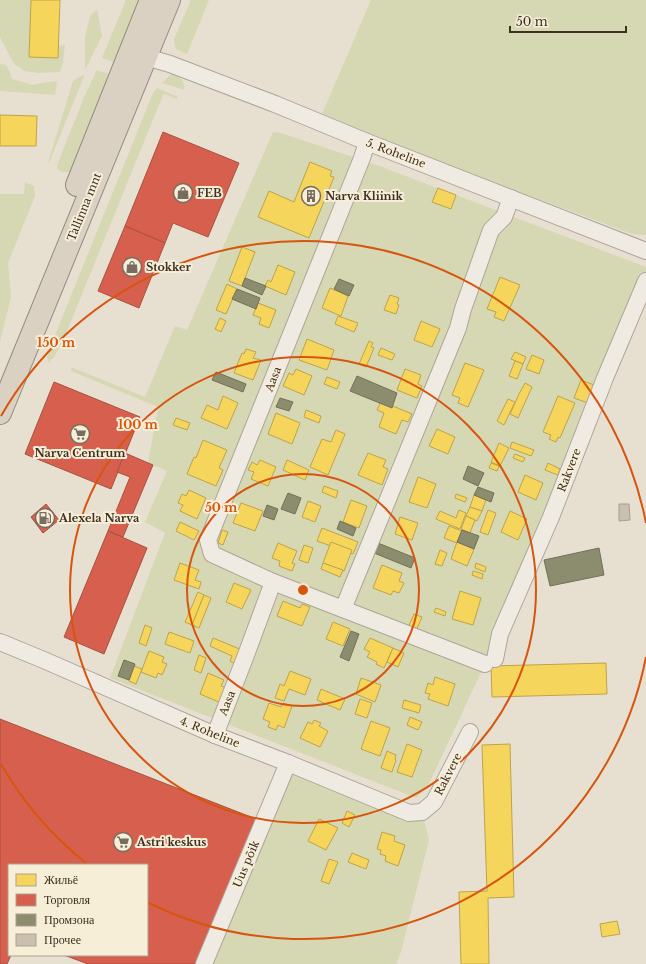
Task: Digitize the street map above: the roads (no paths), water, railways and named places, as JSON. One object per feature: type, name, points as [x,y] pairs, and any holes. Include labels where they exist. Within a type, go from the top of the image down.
[{"type":"highway","name":"Tallinna mnt","points":[[0,376],[151,0]]},
{"type":"highway","name":"Tallinna mnt","points":[[0,413],[169,0]]},
{"type":"street","name":"5. Roheline","points":[[146,57],[170,64],[262,99],[367,142],[646,251]]},
{"type":"street","name":"Aasa","points":[[367,142],[208,540],[212,554],[273,582],[343,609],[490,661]]},
{"type":"street","points":[[343,609],[458,328],[463,309],[491,230],[504,217],[511,198]]},
{"type":"street","name":"Rakvere","points":[[490,661],[500,634],[551,517],[605,378],[646,281]]},
{"type":"street","name":"Aasa","points":[[215,735],[273,582]]},
{"type":"street","name":"4. Roheline","points":[[0,642],[215,735],[288,763],[408,813],[422,812]]},
{"type":"street","name":"Rakvere","points":[[422,812],[434,802],[470,732]]},
{"type":"street","name":"Uus põik","points":[[204,964],[288,763]]},
{"type":"place","name":"FEB","points":[[183,193]]},
{"type":"place","name":"Narva Kliinik","points":[[311,196]]},
{"type":"place","name":"Stokker","points":[[132,267]]},
{"type":"place","name":"Narva Centrum","points":[[80,434]]},
{"type":"place","name":"Alexela Narva","points":[[45,518]]},
{"type":"place","name":"Astri keskus","points":[[123,842]]}]
